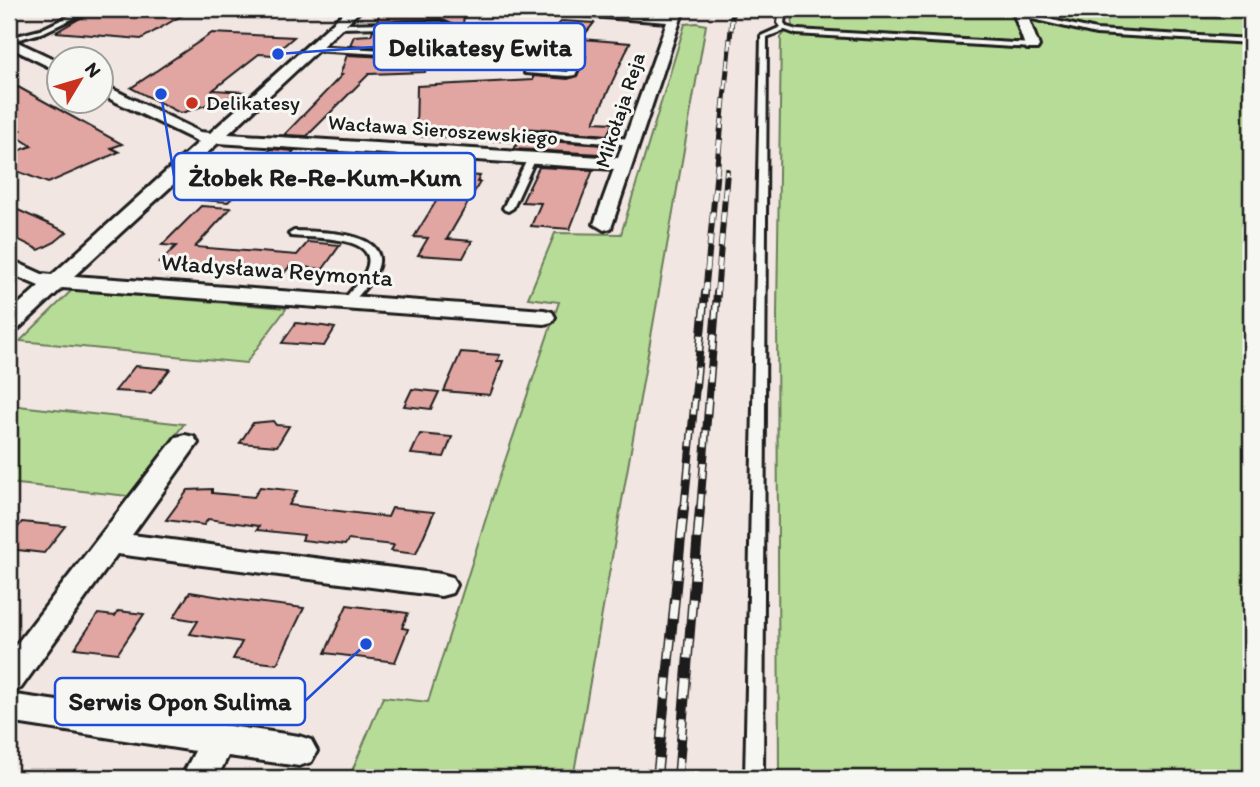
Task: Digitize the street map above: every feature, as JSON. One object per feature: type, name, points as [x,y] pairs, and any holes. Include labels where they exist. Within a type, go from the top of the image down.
[{"type":"street","points":[[9,325],[355,9]]},
{"type":"street","points":[[552,9],[676,14]]},
{"type":"street","points":[[1020,12],[1032,46]]},
{"type":"street","name":"Mikołaja Reja","points":[[604,224],[676,14]]},
{"type":"street","points":[[9,41],[46,61]]},
{"type":"street","name":"Wacława Sieroszewskiego","points":[[116,96],[197,137],[625,164]]},
{"type":"street","name":"Władysława Reymonta","points":[[9,265],[37,280],[544,317]]},
{"type":"street","points":[[9,678],[185,443]]},
{"type":"street","points":[[110,543],[441,585]]},
{"type":"street","points":[[9,708],[299,751]]},
{"type":"street","points":[[199,778],[218,741]]},
{"type":"lane","points":[[783,9],[782,23],[785,28],[796,32],[1032,46]]},
{"type":"lane","points":[[1020,12],[1096,32],[1251,41]]},
{"type":"lane","points":[[9,41],[42,31],[80,13]]},
{"type":"lane","points":[[337,26],[440,24],[450,29],[463,29]]},
{"type":"lane","points":[[754,778],[764,36],[785,28]]},
{"type":"lane","points":[[313,48],[438,55],[531,56],[528,71],[569,74],[580,57]]},
{"type":"lane","points":[[524,134],[632,142]]},
{"type":"lane","points":[[508,208],[532,158]]},
{"type":"lane","points":[[294,234],[347,238],[371,252],[374,259],[372,267],[348,301]]},
{"type":"green space","points":[[794,9],[1001,9],[1002,12],[1223,19],[1215,9],[1251,9],[1251,778],[779,778],[777,313],[781,37],[792,25]]},
{"type":"green space","points":[[685,24],[706,25],[573,778],[349,778],[383,697],[428,702],[493,496],[559,302],[528,298],[555,233],[621,234]]},
{"type":"green space","points":[[72,290],[286,309],[246,363],[20,341]]},
{"type":"green space","points":[[9,405],[184,424],[128,496],[9,483]]},
{"type":"building","points":[[81,9],[193,9],[141,39],[56,32],[84,16],[86,13]]},
{"type":"building","points":[[465,9],[463,24],[452,24],[441,19],[377,21],[380,11]]},
{"type":"building","points":[[562,21],[594,23],[581,39],[630,43],[594,122],[613,123],[607,135],[524,128],[519,130],[518,136],[521,139],[603,145],[600,154],[514,149],[518,142],[416,136],[417,86],[533,80],[533,76],[568,79],[577,76],[586,56],[578,52],[566,69],[535,67],[537,55],[531,51]]},
{"type":"building","points":[[439,29],[452,34],[462,34],[461,42],[429,43],[428,50],[350,45],[354,36],[371,35],[373,30]]},
{"type":"building","points":[[212,33],[294,37],[273,55],[259,54],[213,90],[245,92],[185,112],[180,113],[131,88]]},
{"type":"building","points":[[347,55],[427,59],[425,72],[369,74],[307,136],[284,135],[342,75]]},
{"type":"building","points":[[9,82],[46,102],[46,116],[71,116],[122,144],[111,148],[119,152],[48,183],[9,168],[9,154],[32,146],[11,133],[21,130],[9,123]]},
{"type":"building","points":[[271,149],[294,151],[274,173],[249,171]]},
{"type":"building","points":[[539,167],[593,170],[570,229],[531,226],[541,203],[522,202]]},
{"type":"building","points":[[453,174],[480,176],[477,182],[480,182],[447,239],[472,241],[463,258],[418,255],[428,238],[414,237]]},
{"type":"building","points":[[220,181],[247,183],[228,202],[201,200]]},
{"type":"building","points":[[9,206],[67,232],[39,250],[9,235]]},
{"type":"building","points":[[201,206],[231,208],[195,247],[297,255],[308,242],[340,245],[323,269],[290,266],[284,273],[159,263],[176,246],[162,245]]},
{"type":"building","points":[[296,323],[335,328],[324,346],[282,343]]},
{"type":"building","points":[[461,352],[500,355],[497,361],[503,361],[490,395],[444,391]]},
{"type":"building","points":[[135,366],[170,369],[151,393],[115,391]]},
{"type":"building","points":[[412,389],[439,392],[431,409],[404,406]]},
{"type":"building","points":[[273,421],[276,425],[289,426],[277,446],[240,443],[253,423]]},
{"type":"building","points":[[420,434],[452,437],[444,457],[411,454]]},
{"type":"building","points":[[260,487],[297,491],[289,505],[388,517],[392,508],[434,512],[416,554],[391,551],[394,545],[348,540],[345,545],[302,540],[304,535],[257,530],[259,526],[208,519],[204,525],[166,520],[188,490],[212,489],[212,493],[254,497]]},
{"type":"building","points":[[22,522],[65,526],[44,553],[9,549],[9,539]]},
{"type":"building","points":[[190,592],[304,608],[277,664],[233,659],[242,642],[190,634],[198,621],[174,617]]},
{"type":"building","points":[[347,605],[408,613],[402,628],[408,629],[395,662],[325,653]]},
{"type":"building","points":[[118,611],[144,614],[118,653],[75,648],[98,614],[115,616]]},
{"type":"railway","points":[[721,129],[733,9]]},
{"type":"railway","points":[[705,295],[721,127]]},
{"type":"railway","points":[[717,295],[727,171]]},
{"type":"railway","points":[[684,510],[705,293]]},
{"type":"railway","points":[[700,510],[717,293]]},
{"type":"railway","points":[[657,778],[684,508]]},
{"type":"railway","points":[[678,778],[700,508]]},
{"type":"place","name":"Delikatesy Ewita","points":[[278,54]]},
{"type":"place","name":"Żłobek Re-Re-Kum-Kum","points":[[161,94]]},
{"type":"place","name":"Delikatesy","points":[[192,103]]},
{"type":"place","name":"Serwis Opon Sulima","points":[[366,644]]}]
